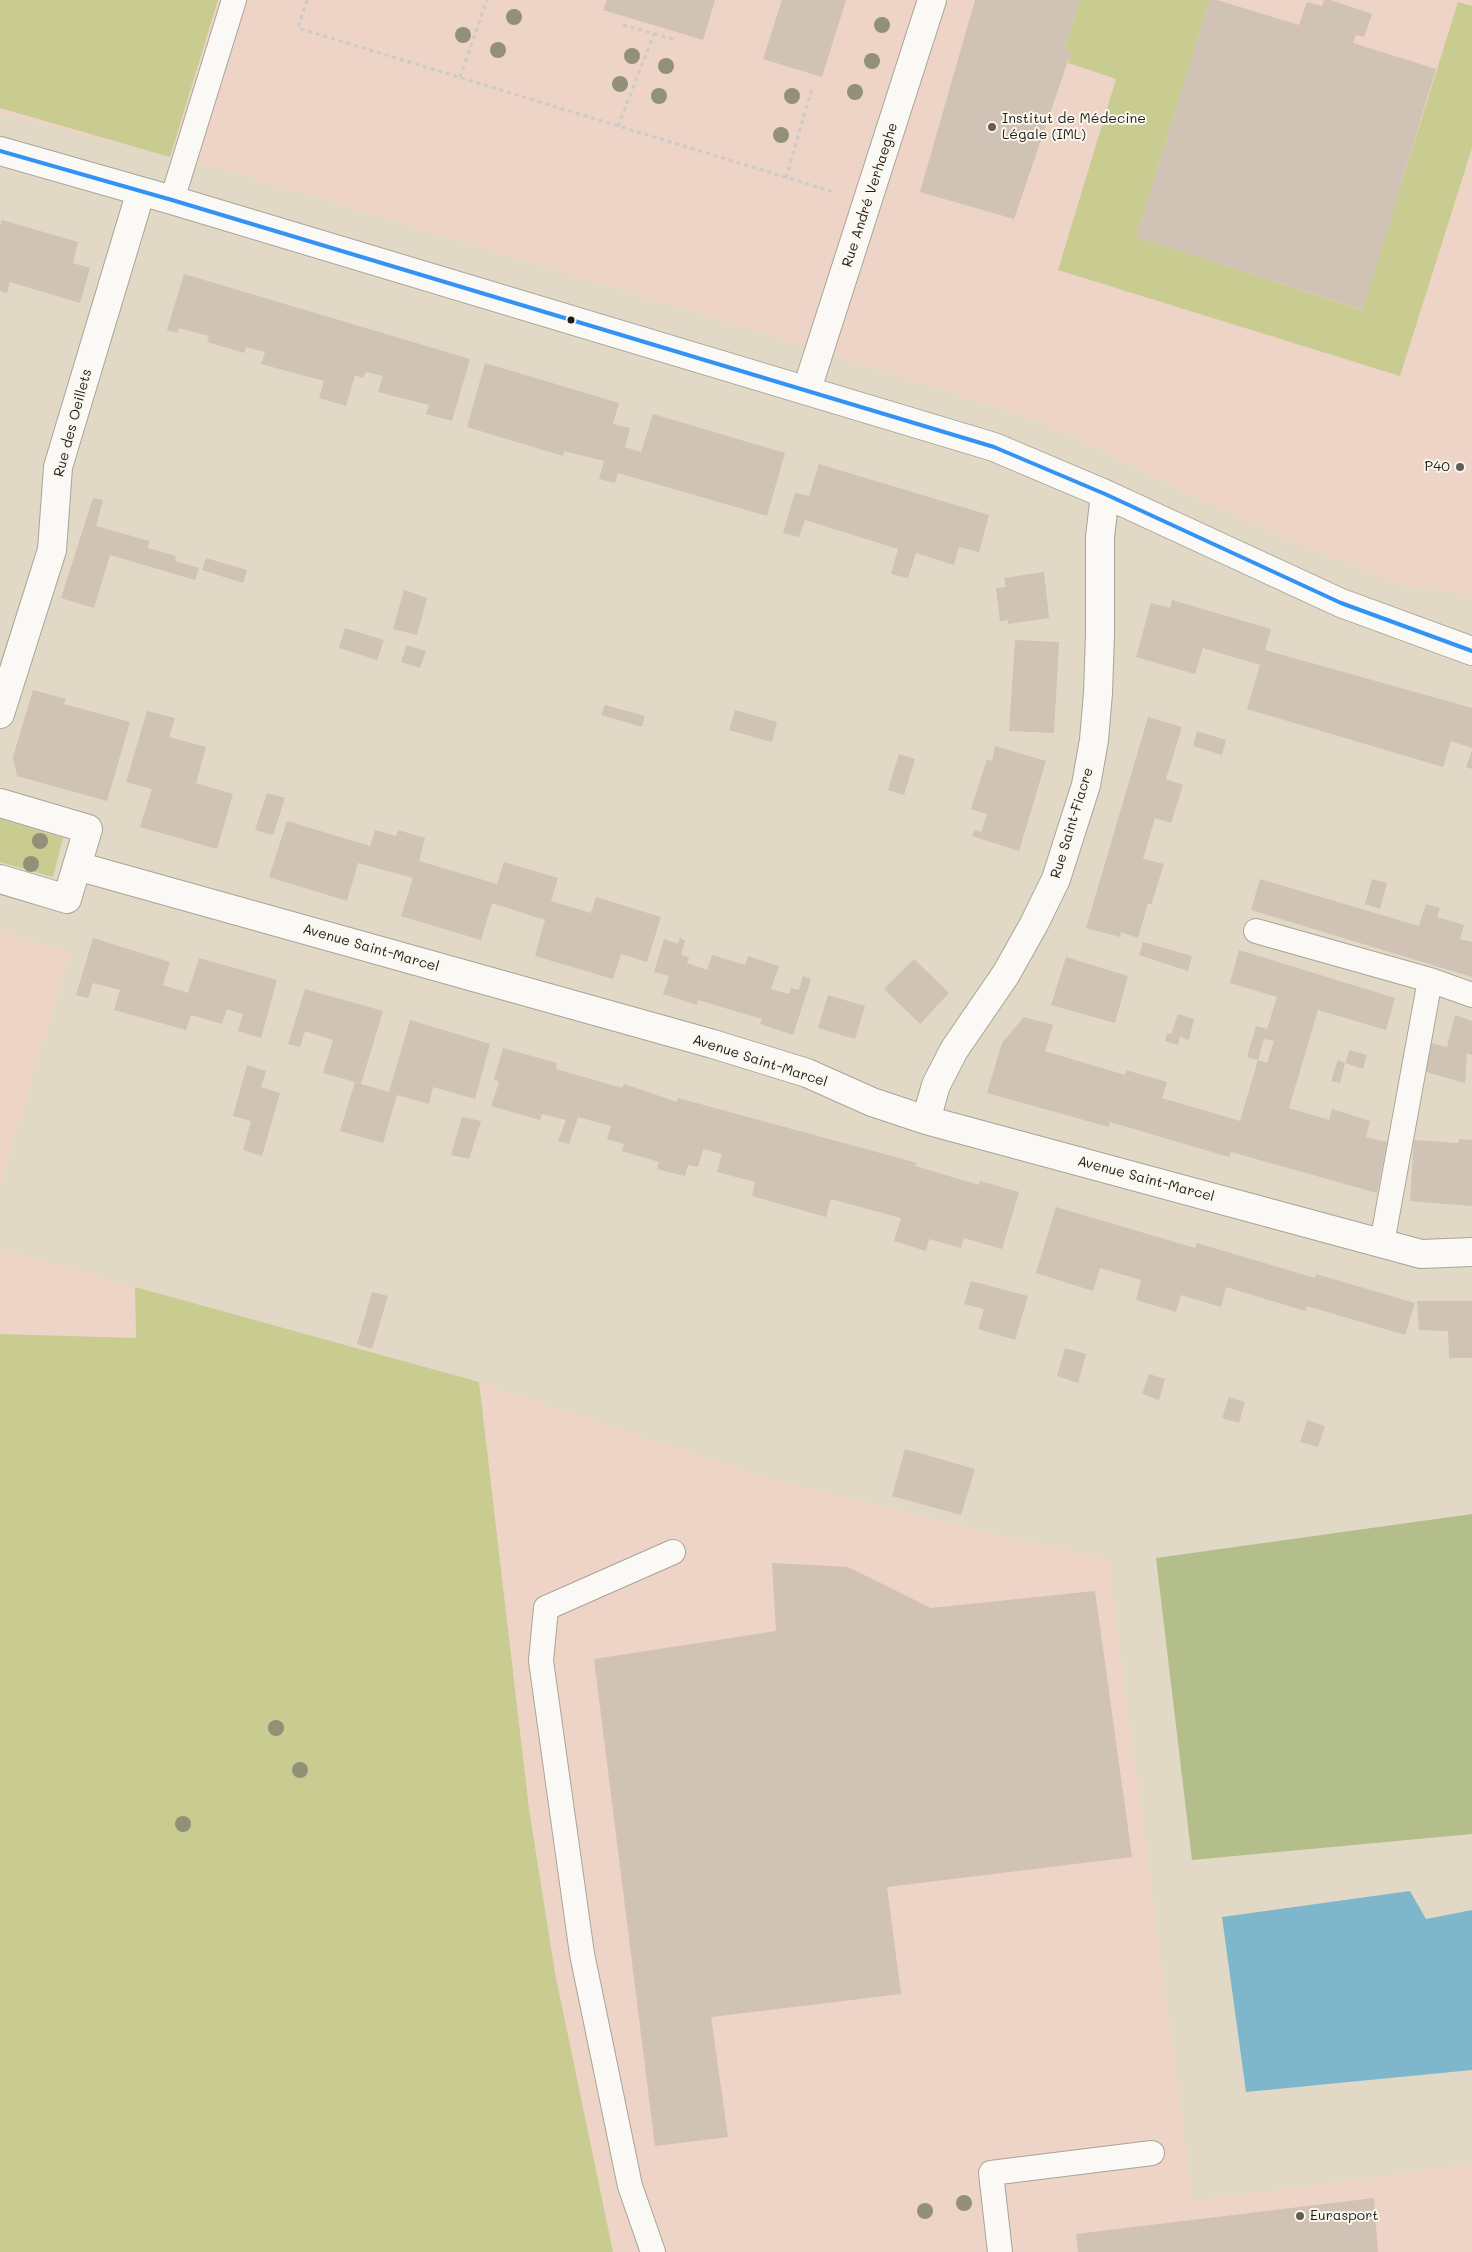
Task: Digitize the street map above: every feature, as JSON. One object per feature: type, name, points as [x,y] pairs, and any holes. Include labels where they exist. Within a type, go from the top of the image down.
[{"type":"street","name":"Rue André Verhaeghe","points":[[807,389],[932,0]]},
{"type":"street","points":[[0,151],[172,200],[994,446],[1105,494],[1341,603],[1472,652]]},
{"type":"street","name":"Rue des Oeillets","points":[[0,714],[52,550],[58,468],[141,191]]},
{"type":"street","name":"Rue Saint-Fiacre","points":[[926,1120],[936,1085],[954,1050],[1006,974],[1056,879],[1086,785],[1094,740],[1098,693],[1100,537],[1105,494]]},
{"type":"street","points":[[0,803],[88,829],[67,899],[0,879]]},
{"type":"street","name":"Avenue Saint-Marcel","points":[[77,866],[714,1044],[807,1073],[872,1102],[926,1120],[1422,1254],[1472,1252]]},
{"type":"lane","points":[[172,200],[234,0]]},
{"type":"lane","points":[[1256,931],[1430,980],[1472,994]]},
{"type":"lane","points":[[1382,1243],[1430,980]]},
{"type":"lane","points":[[653,2252],[630,2186],[582,1954],[540,1661],[546,1608],[673,1552]]},
{"type":"lane","points":[[1000,2252],[990,2173],[1152,2153]]},
{"type":"path","points":[[307,0],[298,28],[840,194],[846,175],[874,184]]},
{"type":"path","points":[[460,78],[487,0]]},
{"type":"path","points":[[623,25],[677,40]]},
{"type":"path","points":[[618,126],[654,34]]},
{"type":"path","points":[[786,178],[813,85]]},
{"type":"shaded area","points":[[0,0],[1472,0],[1472,595],[1401,585],[1276,535],[1038,421],[769,335],[232,172],[0,114]]},
{"type":"shaded area","points":[[0,931],[70,952],[0,1185]]},
{"type":"shaded area","points":[[0,1248],[135,1287],[137,1338],[0,1334]]},
{"type":"shaded area","points":[[479,1382],[780,1482],[1108,1560],[1193,2201],[1472,2164],[1472,2252],[613,2252],[555,1973],[529,1809]]},
{"type":"green space","points":[[0,0],[218,0],[170,157],[0,108]]},
{"type":"green space","points":[[1080,0],[1210,0],[1136,237],[1362,310],[1458,2],[1472,6],[1472,148],[1400,376],[1058,270],[1116,79],[1068,63],[1071,52],[1064,49]]},
{"type":"green space","points":[[0,819],[63,838],[53,877],[0,862]]},
{"type":"green space","points":[[135,1287],[479,1382],[529,1809],[555,1973],[613,2252],[0,2252],[0,1334],[136,1338]]},
{"type":"green space","points":[[1472,1514],[1472,1834],[1192,1860],[1156,1558]]},
{"type":"water","points":[[1410,1891],[1426,1919],[1472,1910],[1472,2070],[1246,2092],[1222,1917]]},
{"type":"building","points":[[607,0],[715,0],[703,40],[603,10]]},
{"type":"building","points":[[782,0],[846,0],[822,77],[763,59]]},
{"type":"building","name":"Institut de Médecine Légale (IML)","points":[[975,0],[1080,0],[1064,49],[1071,52],[1014,219],[920,192]]},
{"type":"building","points":[[1210,0],[1217,0],[1299,25],[1307,2],[1322,6],[1324,0],[1330,0],[1372,14],[1364,37],[1356,35],[1353,43],[1436,69],[1363,310],[1136,237]]},
{"type":"building","points":[[2,220],[78,242],[73,263],[90,268],[80,303],[10,282],[7,293],[0,291],[0,225]]},
{"type":"building","points":[[184,274],[470,359],[452,421],[426,414],[429,405],[378,392],[383,376],[366,372],[363,378],[355,375],[346,406],[319,398],[324,381],[261,364],[265,352],[246,347],[244,353],[207,342],[209,336],[179,328],[177,333],[167,330]]},
{"type":"building","points":[[485,363],[619,403],[613,424],[630,428],[625,447],[641,452],[653,414],[785,453],[767,516],[618,473],[615,483],[599,479],[604,461],[564,451],[563,456],[467,427]]},
{"type":"building","points":[[819,464],[989,515],[979,552],[959,547],[954,565],[916,553],[908,578],[891,574],[898,549],[805,520],[799,537],[783,533],[795,493],[809,496]]},
{"type":"building","points":[[93,498],[103,500],[96,526],[149,541],[148,548],[176,556],[175,561],[199,568],[195,580],[110,555],[94,608],[61,598]]},
{"type":"building","points":[[206,558],[247,570],[243,583],[202,570]]},
{"type":"building","points":[[1044,572],[1049,618],[1008,624],[1008,620],[1000,621],[996,588],[1006,587],[1004,578]]},
{"type":"building","points":[[404,590],[427,598],[417,635],[393,629]]},
{"type":"building","points":[[1172,600],[1271,629],[1265,650],[1472,708],[1472,748],[1451,741],[1443,767],[1247,709],[1260,665],[1203,648],[1195,674],[1136,657],[1151,603],[1170,608]]},
{"type":"building","points":[[345,628],[384,640],[377,660],[339,648]]},
{"type":"building","points":[[1015,640],[1059,642],[1054,733],[1009,731]]},
{"type":"building","points":[[407,645],[426,651],[420,668],[401,662]]},
{"type":"building","points":[[33,690],[66,699],[64,704],[130,722],[107,801],[17,776],[13,757]]},
{"type":"building","points":[[605,705],[645,716],[642,727],[601,715]]},
{"type":"building","points":[[735,710],[777,722],[772,742],[729,730]]},
{"type":"building","points":[[147,711],[175,718],[169,737],[206,747],[196,783],[233,794],[217,849],[140,827],[152,789],[126,782]]},
{"type":"building","points":[[1148,717],[1182,727],[1166,779],[1183,785],[1171,823],[1155,818],[1143,859],[1164,864],[1151,905],[1148,903],[1138,938],[1121,932],[1120,937],[1086,928]]},
{"type":"building","points":[[1197,731],[1226,740],[1222,755],[1193,746]]},
{"type":"building","points":[[995,746],[1046,761],[1019,851],[972,836],[974,830],[981,832],[987,814],[971,809],[987,759],[992,761]]},
{"type":"building","points":[[1472,750],[1472,769],[1466,767]]},
{"type":"building","points":[[899,754],[915,759],[904,795],[888,790]]},
{"type":"building","points":[[267,793],[285,798],[273,835],[255,830]]},
{"type":"building","points":[[287,821],[370,846],[375,830],[396,836],[398,830],[425,838],[419,861],[497,884],[504,862],[558,878],[551,901],[591,913],[596,897],[661,917],[647,962],[621,954],[613,979],[535,956],[545,920],[492,903],[481,940],[401,916],[413,878],[358,863],[347,901],[269,877]]},
{"type":"building","points":[[1260,879],[1419,926],[1426,904],[1440,908],[1437,917],[1464,925],[1460,939],[1472,942],[1472,977],[1251,910]]},
{"type":"building","points":[[1372,879],[1387,883],[1380,909],[1365,904]]},
{"type":"building","points":[[93,938],[170,962],[163,985],[188,993],[199,958],[277,980],[261,1038],[238,1031],[243,1014],[227,1009],[222,1024],[191,1015],[186,1030],[114,1010],[120,990],[93,983],[88,998],[76,995]]},
{"type":"building","points":[[680,938],[685,941],[681,955],[689,957],[687,963],[707,970],[712,955],[745,965],[748,956],[779,966],[771,989],[789,994],[791,988],[799,990],[803,976],[811,979],[793,1035],[760,1024],[762,1019],[698,1000],[697,1005],[663,994],[669,976],[654,972],[664,939],[678,944]]},
{"type":"building","points":[[1143,942],[1192,956],[1188,971],[1139,955]]},
{"type":"building","points":[[1239,950],[1395,998],[1386,1030],[1318,1010],[1289,1108],[1329,1120],[1332,1109],[1370,1121],[1366,1137],[1387,1142],[1377,1193],[1231,1152],[1229,1157],[1110,1122],[1109,1127],[987,1093],[1002,1043],[1024,1017],[1053,1025],[1045,1051],[1125,1075],[1126,1070],[1167,1082],[1162,1098],[1240,1121],[1258,1060],[1247,1057],[1256,1026],[1267,1029],[1277,997],[1230,983]],"holes":[[[1264,1039],[1274,1041],[1267,1063],[1258,1060]]]},
{"type":"building","points":[[1066,957],[1128,976],[1115,1023],[1051,1005]]},
{"type":"building","points":[[914,959],[949,993],[920,1024],[884,989]]},
{"type":"building","points":[[305,989],[383,1011],[361,1084],[389,1092],[410,1020],[490,1044],[475,1099],[433,1087],[429,1104],[397,1095],[383,1143],[340,1131],[355,1082],[323,1073],[333,1040],[305,1031],[300,1047],[288,1044]]},
{"type":"building","points":[[828,995],[865,1006],[855,1039],[818,1028]]},
{"type":"building","points":[[1178,1014],[1194,1019],[1189,1040],[1180,1037],[1178,1045],[1165,1041],[1167,1033],[1171,1034]]},
{"type":"building","points":[[1455,1015],[1472,1021],[1472,1055],[1467,1053],[1465,1083],[1426,1072],[1431,1043],[1447,1047]]},
{"type":"building","points":[[503,1048],[557,1063],[556,1069],[622,1088],[624,1084],[677,1102],[678,1098],[917,1163],[915,1166],[979,1185],[980,1181],[1019,1192],[1002,1249],[964,1238],[961,1248],[929,1239],[926,1251],[894,1241],[901,1218],[831,1199],[826,1217],[752,1196],[755,1182],[717,1172],[722,1154],[703,1149],[698,1167],[688,1165],[685,1176],[657,1169],[659,1162],[622,1151],[624,1144],[607,1139],[611,1126],[578,1117],[569,1144],[558,1141],[566,1120],[542,1114],[540,1120],[491,1106],[499,1082],[494,1079]]},
{"type":"building","points":[[1350,1050],[1367,1055],[1363,1069],[1345,1063]]},
{"type":"building","points":[[1338,1060],[1345,1063],[1340,1083],[1331,1081]]},
{"type":"building","points":[[247,1065],[266,1071],[261,1087],[280,1093],[262,1156],[243,1150],[251,1121],[233,1116]]},
{"type":"building","points":[[462,1117],[481,1121],[469,1159],[451,1155]]},
{"type":"building","points":[[1459,1139],[1472,1140],[1472,1206],[1410,1201],[1414,1140],[1458,1143]]},
{"type":"building","points":[[1056,1207],[1195,1248],[1197,1243],[1315,1278],[1316,1274],[1415,1303],[1405,1335],[1307,1306],[1305,1311],[1226,1287],[1221,1307],[1181,1295],[1176,1312],[1136,1300],[1141,1280],[1100,1268],[1093,1291],[1036,1273]]},
{"type":"building","points":[[971,1281],[1028,1296],[1015,1340],[978,1329],[984,1309],[964,1304]]},
{"type":"building","points":[[372,1292],[388,1296],[372,1349],[357,1344]]},
{"type":"building","points":[[1417,1301],[1472,1301],[1472,1358],[1449,1358],[1448,1331],[1419,1330]]},
{"type":"building","points":[[1065,1348],[1086,1354],[1078,1383],[1057,1376]]},
{"type":"building","points":[[1149,1374],[1165,1379],[1159,1400],[1142,1394]]},
{"type":"building","points":[[1229,1397],[1245,1402],[1239,1423],[1222,1418]]},
{"type":"building","points":[[1307,1420],[1325,1426],[1318,1447],[1300,1442]]},
{"type":"building","points":[[905,1449],[975,1469],[961,1515],[892,1496]]},
{"type":"building","points":[[772,1563],[848,1567],[931,1608],[1095,1591],[1132,1857],[887,1887],[901,1994],[711,2017],[728,2137],[655,2146],[594,1659],[776,1631]]},
{"type":"building","name":"Eurasport","points":[[1374,2198],[1378,2252],[1078,2252],[1076,2234]]},
{"type":"transit line","points":[[0,151],[172,200],[994,447],[1105,494],[1341,603],[1472,651]]},
{"type":"place","name":"Institut de Médecine Légale (IML)","points":[[992,127]]},
{"type":"place","name":"P40","points":[[1460,467]]},
{"type":"place","name":"Eurasport","points":[[1300,2216]]}]
